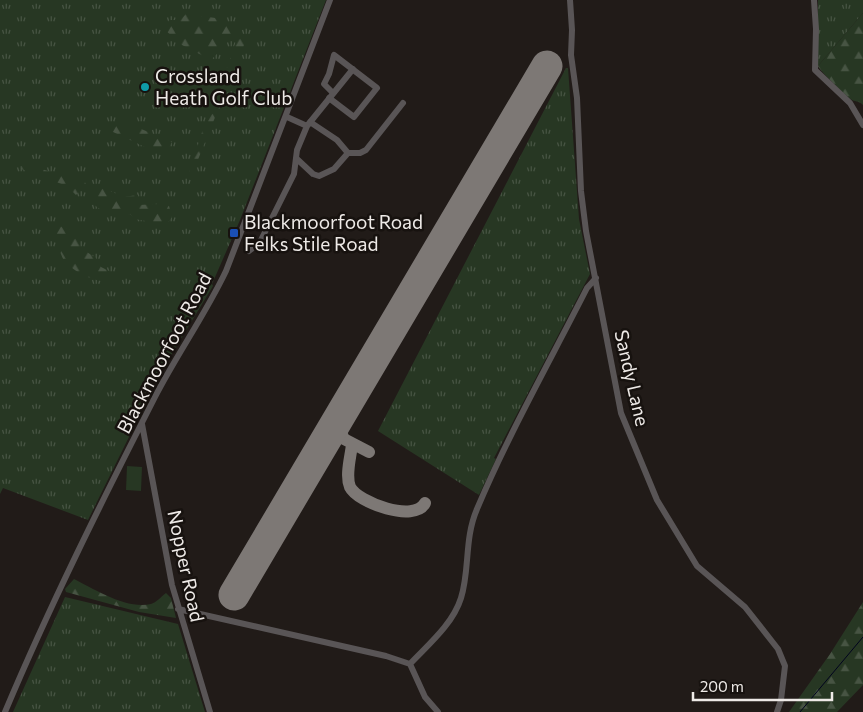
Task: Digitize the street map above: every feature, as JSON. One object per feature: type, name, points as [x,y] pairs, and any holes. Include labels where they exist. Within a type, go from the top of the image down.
[{"type":"street","name":"Blackmoorfoot Road","points":[[4,712],[66,578],[142,424],[166,377],[211,302],[226,271],[287,117],[330,0]]},
{"type":"street","name":"Sandy Lane","points":[[570,0],[571,55],[577,98],[586,231],[621,413],[657,500],[696,566],[745,607],[778,649],[785,666],[782,700],[777,712]]},
{"type":"street","points":[[814,0],[816,29],[815,70],[850,104],[863,124]]},
{"type":"street","points":[[334,55],[377,88],[354,117],[331,96],[324,84],[330,74],[334,55]]},
{"type":"street","points":[[249,251],[260,242],[294,174],[297,159],[296,150],[309,124],[353,69]]},
{"type":"street","points":[[297,159],[313,174],[319,176],[334,169],[348,154],[360,153],[366,150],[403,103]]},
{"type":"street","points":[[287,117],[309,124],[337,140],[348,154]]},
{"type":"street","points":[[410,664],[442,630],[461,598],[468,537],[476,510],[506,444],[587,288],[596,278]]},
{"type":"street","name":"Nopper Road","points":[[142,424],[164,545],[178,609],[210,712]]},
{"type":"street","points":[[178,609],[377,654],[410,664],[425,697],[438,712]]},
{"type":"green space","points":[[0,0],[326,0],[240,220],[212,284],[213,286],[162,370],[88,520],[3,488],[0,494]]},
{"type":"green space","points":[[818,0],[863,0],[863,13],[818,66]]},
{"type":"green space","points":[[863,13],[863,105],[845,95],[818,66]]},
{"type":"green space","points":[[186,14],[223,19],[232,28],[229,39],[211,60],[182,45],[165,30],[169,20],[180,20]]},
{"type":"green space","points":[[238,35],[247,38],[193,172],[188,176],[211,104],[226,71]]},
{"type":"green space","points":[[566,68],[568,68],[579,219],[590,274],[494,458],[496,459],[479,495],[378,431]]},
{"type":"green space","points":[[120,120],[172,142],[164,156],[111,131]]},
{"type":"green space","points":[[25,155],[32,166],[86,183],[76,195],[67,186],[21,169]]},
{"type":"green space","points":[[100,186],[123,197],[138,195],[139,205],[159,204],[169,206],[172,217],[166,225],[135,219],[130,214],[119,216],[105,212],[92,203]]},
{"type":"green space","points":[[47,225],[59,226],[75,233],[80,242],[80,248],[95,257],[101,267],[109,271],[110,278],[107,282],[88,277],[71,267],[62,256],[57,244],[45,232],[44,230]]},
{"type":"green space","points":[[127,466],[142,467],[141,491],[126,490]]},
{"type":"green space","points":[[74,579],[111,598],[132,604],[151,604],[166,593],[171,598],[176,618],[139,612],[66,592],[65,589]]},
{"type":"green space","points":[[65,597],[178,624],[205,712],[13,712]]},
{"type":"green space","points":[[863,602],[863,685],[837,712],[789,712],[830,654]]},
{"type":"waterway","points":[[800,712],[863,637]]},
{"type":"taxiway","points":[[343,412],[341,433],[344,439],[369,452]]},
{"type":"taxiway","points":[[352,444],[348,477],[350,487],[355,493],[375,504],[399,511],[419,509],[425,503]]},
{"type":"runway","points":[[234,595],[547,66]]},
{"type":"place","name":"Crossland Heath Golf Club","points":[[145,87]]},
{"type":"place","name":"Blackmoorfoot Road Felks Stile Road","points":[[234,233]]}]
